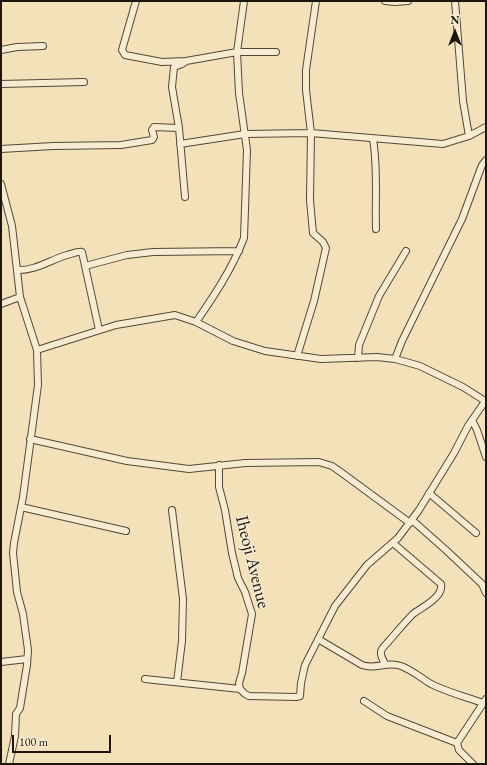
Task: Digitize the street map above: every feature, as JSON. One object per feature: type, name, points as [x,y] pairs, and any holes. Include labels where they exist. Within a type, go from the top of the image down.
[{"type":"street","points":[[136,1],[122,50],[127,56],[162,62],[186,61],[237,52],[276,52]]},
{"type":"street","points":[[196,322],[223,281],[239,251],[244,238],[247,150],[239,93],[237,52],[244,1]]},
{"type":"street","points":[[297,356],[314,301],[326,248],[323,242],[313,233],[311,227],[311,133],[306,90],[306,70],[316,1]]},
{"type":"street","points":[[385,1],[408,1]]},
{"type":"street","points":[[455,1],[463,101],[469,136]]},
{"type":"street","points":[[1,50],[17,47],[43,46]]},
{"type":"street","points":[[186,61],[173,68],[174,76],[172,87],[179,128],[186,197]]},
{"type":"street","points":[[1,84],[84,82]]},
{"type":"street","points":[[1,149],[121,144],[152,140],[154,137],[152,130],[154,127],[179,128]]},
{"type":"street","points":[[180,144],[245,134],[311,133],[443,144],[469,136],[486,127]]},
{"type":"street","points":[[373,139],[375,153],[376,229]]},
{"type":"street","points":[[395,359],[402,341],[462,219],[482,165],[486,160]]},
{"type":"street","points":[[1,184],[12,226],[20,297],[37,350],[38,385],[13,553],[17,592],[26,632],[27,659],[20,708],[16,714],[15,736],[9,764]]},
{"type":"street","points":[[85,266],[127,255],[153,252],[239,251]]},
{"type":"street","points":[[358,358],[359,346],[379,296],[406,251]]},
{"type":"street","points":[[17,270],[31,269],[52,259],[81,252],[83,254],[98,330]]},
{"type":"street","points":[[1,304],[20,297]]},
{"type":"street","points":[[37,350],[116,325],[175,315],[196,322],[233,341],[265,351],[320,359],[377,357],[395,359],[420,366],[463,387],[485,401],[411,521],[393,544],[367,565],[335,606],[305,665],[300,696],[249,696],[240,689],[145,679]]},
{"type":"street","points":[[472,420],[486,457]]},
{"type":"street","points":[[30,439],[127,461],[189,469],[244,463],[319,462],[332,466],[411,521],[447,551],[482,584],[486,593]]},
{"type":"street","name":"Iheoji Avenue","points":[[219,465],[219,487],[225,510],[232,553],[238,578],[245,592],[252,614],[239,683],[240,689]]},
{"type":"street","points":[[429,493],[476,533]]},
{"type":"street","points":[[21,507],[126,531]]},
{"type":"street","points":[[172,510],[183,598],[182,641],[176,682]]},
{"type":"street","points":[[385,664],[381,655],[382,649],[414,614],[431,602],[442,587],[441,584],[393,544]]},
{"type":"street","points":[[318,639],[369,668],[385,664],[401,666],[433,685],[485,701],[458,743],[459,750],[474,764]]},
{"type":"street","points":[[1,662],[27,659]]},
{"type":"street","points":[[364,701],[387,716],[458,743]]}]
